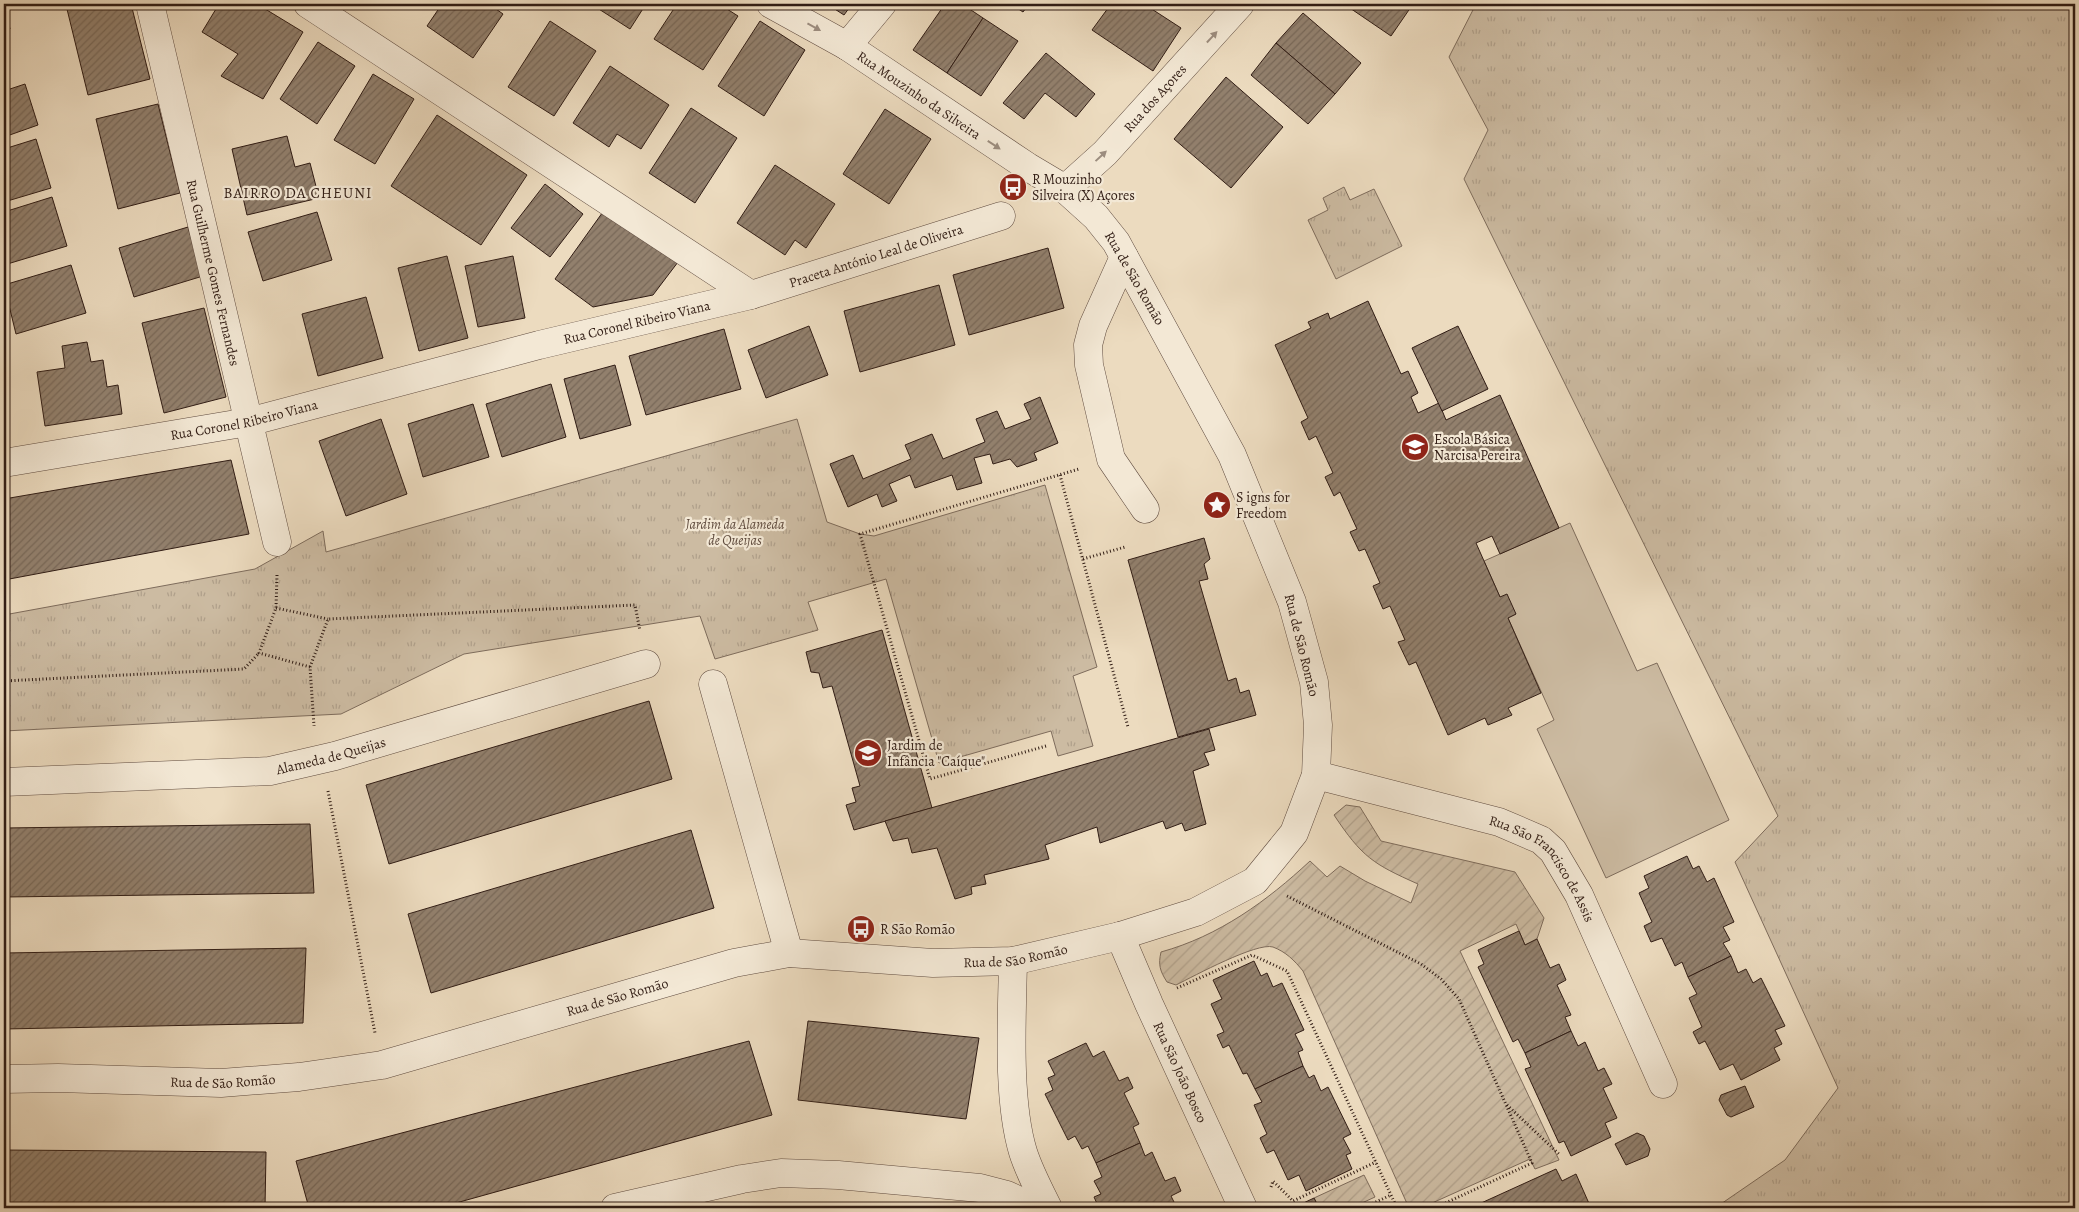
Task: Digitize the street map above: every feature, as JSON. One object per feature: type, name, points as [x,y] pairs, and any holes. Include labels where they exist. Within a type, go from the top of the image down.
[{"type":"street","name":"Rua Guilherme Gomes Fernandes","points":[[150,4],[277,542]]},
{"type":"street","points":[[308,4],[751,295]]},
{"type":"street","name":"Rua Mouzinho da Silveira","points":[[771,4],[847,46],[1020,162],[1065,189]]},
{"type":"street","points":[[847,46],[882,4]]},
{"type":"street","name":"Rua dos Açores","points":[[1065,189],[1105,153],[1240,4]]},
{"type":"street","name":"Rua de São Romão","points":[[4,1079],[58,1078],[220,1083],[289,1078],[382,1065],[734,963],[789,953],[932,963],[1013,961],[1120,936],[1196,912],[1256,881],[1294,833],[1316,775],[1318,725],[1316,696],[1288,587],[1232,456],[1124,257],[1107,229],[1065,189]]},
{"type":"street","name":"Praceta António Leal de Oliveira","points":[[751,295],[1001,216]]},
{"type":"street","points":[[1124,257],[1093,326],[1088,345],[1090,365],[1111,459],[1145,509]]},
{"type":"street","name":"Rua Coronel Ribeiro Viana","points":[[4,463],[248,422],[539,345],[751,295]]},
{"type":"street","name":"Alameda de Queijas","points":[[4,782],[270,771],[322,760],[646,664]]},
{"type":"street","points":[[713,684],[789,953]]},
{"type":"street","name":"Rua São Francisco de Assis","points":[[1316,775],[1499,822],[1540,840],[1553,851],[1579,895],[1663,1084]]},
{"type":"street","name":"Rua São João Bosco","points":[[1120,936],[1144,994],[1243,1208]]},
{"type":"street","points":[[1013,961],[1012,1037],[1016,1110],[1023,1152],[1048,1208]]},
{"type":"street","points":[[615,1208],[742,1179],[781,1173],[980,1188],[1007,1196],[1034,1208]]},
{"type":"path","points":[[1046,746],[930,779],[860,534],[1111,459]]},
{"type":"path","points":[[1060,475],[1128,727]]},
{"type":"path","points":[[4,681],[244,669],[259,653],[276,608],[277,542]]},
{"type":"path","points":[[1083,559],[1125,548]]},
{"type":"path","points":[[276,608],[328,619],[634,604],[646,664]]},
{"type":"path","points":[[328,619],[310,667],[312,715],[382,1065]]},
{"type":"path","points":[[259,653],[310,667]]},
{"type":"path","points":[[1256,881],[1421,964],[1441,979],[1459,999],[1532,1163],[1439,1206],[1440,1208]]},
{"type":"path","points":[[1144,994],[1184,987],[1252,955],[1287,971],[1397,1208]]},
{"type":"path","points":[[1505,1103],[1560,1155]]},
{"type":"path","points":[[1273,1180],[1293,1201],[1376,1162]]},
{"type":"path","points":[[1363,1208],[1391,1195]]},
{"type":"green space","points":[[1476,4],[2075,4],[2075,1208],[1715,1208],[1785,1160],[1838,1088],[1735,862],[1778,816],[1464,179],[1488,130],[1449,57]]},
{"type":"green space","points":[[1344,187],[1350,200],[1374,189],[1402,246],[1336,279],[1308,220],[1328,210],[1323,198]]},
{"type":"green space","name":"Jardim da Alameda de Queijas","points":[[797,419],[827,522],[860,534],[874,536],[1045,485],[1097,667],[1073,676],[1093,746],[1058,756],[1051,731],[939,763],[886,579],[808,602],[818,630],[715,659],[700,616],[464,654],[341,714],[4,731],[4,615],[255,569],[323,531],[326,552]]},
{"type":"green space","points":[[1570,523],[1637,671],[1657,663],[1729,820],[1606,878],[1537,729],[1554,720],[1508,618],[1516,614],[1500,597],[1484,561]]},
{"type":"green space","points":[[1346,805],[1360,807],[1381,841],[1515,872],[1544,918],[1537,939],[1525,945],[1516,924],[1460,951],[1559,1160],[1535,1169],[1530,1159],[1421,1208],[1409,1208],[1303,971],[1293,960],[1278,949],[1265,947],[1240,954],[1176,985],[1167,982],[1161,971],[1161,952],[1203,937],[1241,916],[1277,890],[1310,861],[1327,877],[1340,866],[1365,881],[1411,903],[1418,884],[1390,871],[1361,850],[1334,815]]},
{"type":"green space","points":[[1364,1175],[1375,1197],[1351,1208],[1319,1208],[1314,1198]]},
{"type":"building","points":[[131,4],[150,79],[88,95],[66,5]]},
{"type":"building","points":[[219,4],[257,4],[303,32],[263,99],[221,76],[238,54],[202,32]]},
{"type":"building","points":[[442,4],[489,4],[503,14],[473,58],[427,26]]},
{"type":"building","points":[[591,4],[646,4],[630,29]]},
{"type":"building","points":[[677,4],[719,4],[738,16],[703,70],[654,39]]},
{"type":"building","points":[[827,4],[852,4],[844,15]]},
{"type":"building","points":[[945,4],[962,4],[983,18],[947,73],[913,50]]},
{"type":"building","points":[[1011,4],[1029,4],[1023,12]]},
{"type":"building","points":[[1111,4],[1144,4],[1181,28],[1153,71],[1092,30]]},
{"type":"building","points":[[1344,4],[1413,4],[1391,36]]},
{"type":"building","points":[[4,6],[10,29],[4,31]]},
{"type":"building","points":[[1303,13],[1361,63],[1335,94],[1276,43]]},
{"type":"building","points":[[983,18],[1018,41],[981,96],[947,73]]},
{"type":"building","points":[[550,21],[596,51],[554,116],[508,87]]},
{"type":"building","points":[[760,21],[805,50],[764,116],[718,86]]},
{"type":"building","points":[[318,42],[355,66],[317,124],[280,99]]},
{"type":"building","points":[[1276,43],[1335,94],[1308,124],[1251,75]]},
{"type":"building","points":[[1046,53],[1095,94],[1076,117],[1045,93],[1024,119],[1003,103]]},
{"type":"building","points":[[610,66],[669,105],[641,149],[617,134],[609,147],[573,123]]},
{"type":"building","points":[[373,74],[414,99],[375,164],[334,140]]},
{"type":"building","points":[[1226,77],[1283,127],[1231,188],[1174,139]]},
{"type":"building","points":[[25,84],[38,125],[4,137],[4,91]]},
{"type":"building","points":[[158,104],[180,193],[118,209],[96,119]]},
{"type":"building","points":[[691,108],[737,138],[695,203],[649,173]]},
{"type":"building","points":[[885,109],[931,139],[889,204],[843,174]]},
{"type":"building","points":[[437,115],[527,175],[481,245],[391,186]]},
{"type":"building","points":[[287,136],[295,167],[310,163],[319,198],[247,215],[232,149]]},
{"type":"building","points":[[36,139],[51,188],[4,202],[4,149]]},
{"type":"building","points":[[775,165],[835,204],[806,248],[795,240],[785,255],[737,223]]},
{"type":"building","points":[[545,184],[583,214],[550,257],[511,228]]},
{"type":"building","points":[[52,197],[67,246],[4,265],[4,212]]},
{"type":"building","points":[[605,209],[678,262],[653,295],[593,307],[555,279]]},
{"type":"building","points":[[317,212],[332,260],[263,281],[248,232]]},
{"type":"building","points":[[188,227],[203,276],[134,297],[119,248]]},
{"type":"building","points":[[1048,248],[1064,308],[969,335],[953,275]]},
{"type":"building","points":[[447,256],[468,338],[419,351],[398,268]]},
{"type":"building","points":[[513,256],[525,318],[478,327],[465,266]]},
{"type":"building","points":[[71,265],[86,313],[16,334],[4,285]]},
{"type":"building","points":[[939,285],[955,345],[860,372],[844,311]]},
{"type":"building","points":[[366,297],[383,358],[318,376],[302,314]]},
{"type":"building","points":[[1368,301],[1401,374],[1408,371],[1418,393],[1411,397],[1418,413],[1439,403],[1446,420],[1500,395],[1559,528],[1500,554],[1492,536],[1476,543],[1500,597],[1507,594],[1516,614],[1508,618],[1541,693],[1508,708],[1512,715],[1488,725],[1485,718],[1448,735],[1416,662],[1409,665],[1398,642],[1405,640],[1390,606],[1383,609],[1373,586],[1380,583],[1365,549],[1359,551],[1350,532],[1357,529],[1340,492],[1334,496],[1325,477],[1333,473],[1316,436],[1309,440],[1301,422],[1308,418],[1275,345],[1311,328],[1308,322],[1328,313],[1330,319]]},
{"type":"building","points":[[204,308],[226,397],[164,413],[142,323]]},
{"type":"building","points":[[809,326],[828,375],[766,398],[748,350]]},
{"type":"building","points":[[1458,326],[1488,389],[1442,411],[1412,348]]},
{"type":"building","points":[[724,329],[741,389],[646,415],[629,356]]},
{"type":"building","points":[[87,342],[91,362],[103,360],[107,387],[118,385],[122,414],[45,426],[37,372],[65,368],[62,346]]},
{"type":"building","points":[[615,365],[631,425],[580,439],[564,379]]},
{"type":"building","points":[[551,384],[566,437],[502,457],[486,404]]},
{"type":"building","points":[[1040,397],[1058,443],[1034,453],[1037,460],[1017,467],[1010,459],[993,464],[990,454],[974,458],[982,483],[957,490],[952,475],[915,488],[910,475],[889,484],[897,501],[882,507],[877,494],[848,507],[830,464],[853,455],[863,479],[911,459],[905,445],[932,434],[943,459],[985,442],[976,419],[997,411],[1005,429],[1031,419],[1024,404]]},
{"type":"building","points":[[473,404],[489,457],[423,477],[408,424]]},
{"type":"building","points":[[381,419],[407,494],[346,516],[319,441]]},
{"type":"building","points":[[231,460],[249,534],[4,580],[4,499]]},
{"type":"building","points":[[1204,538],[1210,559],[1204,564],[1208,579],[1199,581],[1228,681],[1236,678],[1240,693],[1249,690],[1256,715],[1178,737],[1128,560]]},
{"type":"building","points":[[882,630],[932,808],[854,830],[846,805],[856,802],[852,788],[860,786],[832,686],[823,688],[819,673],[811,672],[806,652]]},
{"type":"building","points":[[649,701],[672,779],[389,864],[366,785]]},
{"type":"building","points":[[1209,729],[1215,750],[1204,753],[1209,765],[1193,771],[1206,824],[1185,831],[1182,823],[1166,829],[1163,821],[1100,843],[1097,827],[1045,845],[1049,859],[984,875],[986,884],[971,887],[972,894],[955,899],[937,848],[912,853],[908,838],[893,841],[885,821]]},
{"type":"building","points":[[310,824],[314,893],[4,897],[4,828]]},
{"type":"building","points":[[691,830],[714,908],[431,993],[408,914]]},
{"type":"building","points":[[1687,856],[1693,869],[1699,866],[1707,882],[1714,878],[1734,922],[1723,927],[1730,940],[1723,943],[1731,956],[1688,977],[1682,962],[1675,966],[1662,938],[1651,942],[1644,926],[1652,922],[1639,893],[1649,888],[1644,876]]},
{"type":"building","points":[[1519,931],[1525,945],[1537,939],[1550,968],[1559,964],[1566,980],[1557,985],[1571,1015],[1565,1017],[1571,1031],[1525,1053],[1518,1039],[1513,1042],[1478,967],[1484,964],[1478,950]]},
{"type":"building","points":[[306,948],[303,1023],[4,1029],[4,953]]},
{"type":"building","points":[[1731,956],[1738,973],[1746,969],[1753,983],[1761,978],[1785,1026],[1775,1030],[1782,1044],[1774,1048],[1780,1060],[1741,1080],[1733,1064],[1720,1070],[1705,1041],[1699,1044],[1693,1032],[1702,1027],[1689,998],[1697,994],[1688,977]]},
{"type":"building","points":[[1254,961],[1261,976],[1267,973],[1273,987],[1282,983],[1304,1030],[1295,1034],[1303,1050],[1298,1052],[1303,1066],[1255,1089],[1247,1073],[1243,1074],[1229,1045],[1223,1048],[1217,1035],[1224,1032],[1211,1004],[1222,999],[1213,980]]},
{"type":"building","points":[[808,1021],[979,1038],[966,1119],[798,1100]]},
{"type":"building","points":[[1571,1031],[1578,1046],[1585,1042],[1598,1071],[1604,1068],[1612,1084],[1603,1088],[1617,1118],[1605,1123],[1611,1137],[1571,1156],[1564,1141],[1559,1143],[1525,1069],[1531,1067],[1525,1053]]},
{"type":"building","points":[[749,1041],[772,1115],[438,1208],[309,1208],[296,1161]]},
{"type":"building","points":[[1086,1043],[1093,1057],[1104,1051],[1119,1081],[1128,1077],[1133,1088],[1124,1093],[1139,1124],[1133,1127],[1140,1143],[1096,1163],[1088,1146],[1082,1149],[1075,1136],[1068,1140],[1045,1094],[1053,1090],[1048,1078],[1055,1075],[1048,1061]]},
{"type":"building","points":[[1303,1066],[1309,1078],[1314,1075],[1321,1091],[1328,1087],[1351,1134],[1343,1138],[1351,1153],[1346,1155],[1352,1169],[1306,1191],[1299,1175],[1288,1180],[1274,1150],[1267,1153],[1260,1138],[1267,1134],[1254,1105],[1262,1102],[1255,1089]]},
{"type":"building","points":[[1745,1086],[1754,1107],[1731,1117],[1727,1115],[1719,1100],[1721,1095]]},
{"type":"building","points":[[1637,1133],[1644,1136],[1650,1149],[1648,1156],[1626,1165],[1615,1144]]},
{"type":"building","points":[[1140,1143],[1145,1156],[1152,1152],[1165,1181],[1175,1177],[1181,1191],[1171,1196],[1177,1208],[1099,1208],[1094,1197],[1101,1194],[1094,1181],[1102,1177],[1096,1163]]},
{"type":"building","points":[[4,1150],[266,1152],[265,1208],[4,1208]]},
{"type":"building","points":[[1556,1169],[1562,1181],[1576,1174],[1591,1208],[1481,1208],[1479,1204]]},
{"type":"building","points":[[1314,1198],[1319,1208],[1293,1208]]},
{"type":"place","name":"R Mouzinho Silveira (X) Açores","points":[[1013,187]]},
{"type":"place","name":"Escola Básica Narcisa Pereira","points":[[1415,447]]},
{"type":"place","name":"S igns for Freedom","points":[[1217,505]]},
{"type":"place","name":"Jardim de Infância \"Caíque\"","points":[[868,753]]},
{"type":"place","name":"R São Romão","points":[[861,929]]},
{"type":"district","name":"BAIRRO DA CHEUNI","points":[[298,193]]}]
